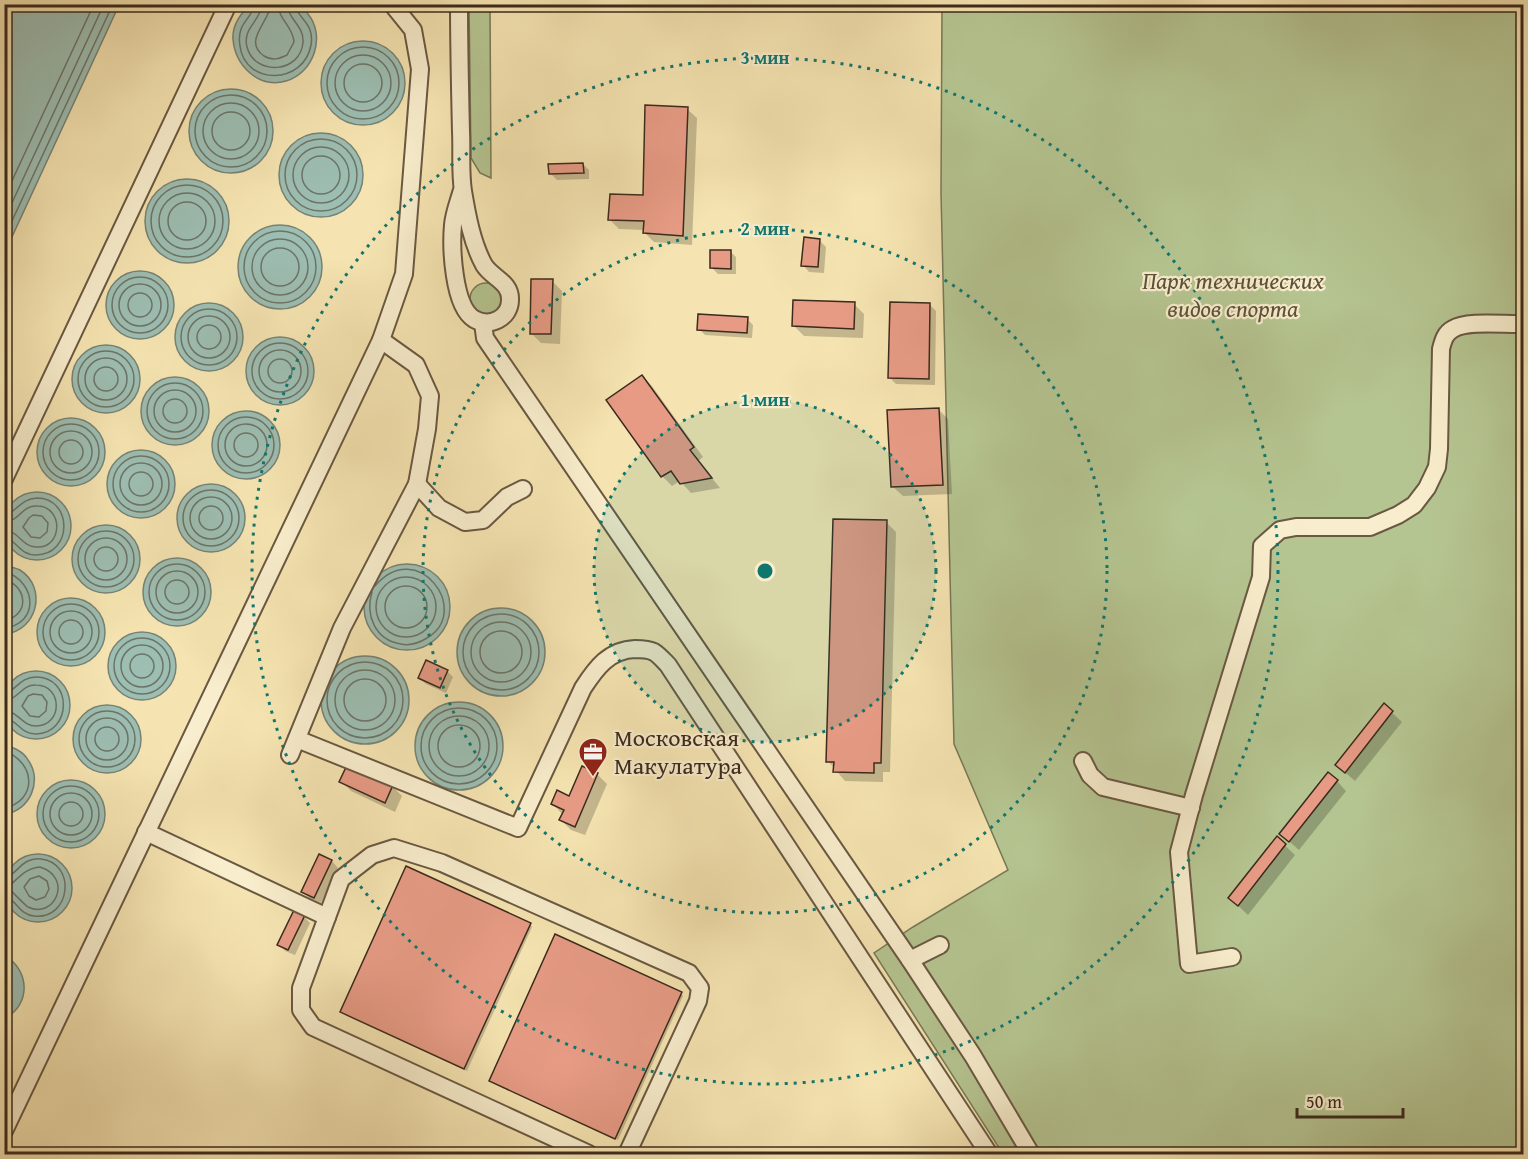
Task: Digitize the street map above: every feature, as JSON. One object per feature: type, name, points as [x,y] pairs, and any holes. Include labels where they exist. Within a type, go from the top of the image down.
[{"type":"street","points":[[4,479],[228,4]]},
{"type":"street","points":[[4,1131],[381,340],[404,274],[420,69],[413,30],[392,4]]},
{"type":"street","points":[[459,4],[462,190],[476,247],[486,267],[507,286],[510,293],[510,301],[504,315],[498,320],[483,323],[470,316],[462,303],[452,257],[453,223],[462,190]]},
{"type":"street","points":[[483,323],[485,338],[910,960],[973,1056],[1031,1155]]},
{"type":"street","points":[[1232,957],[1189,964],[1179,852],[1261,577],[1262,546],[1280,530],[1296,527],[1370,527],[1414,505],[1427,488],[1437,467],[1441,349],[1444,338],[1453,328],[1466,324],[1524,324]]},
{"type":"street","points":[[290,755],[342,628],[417,484],[427,429],[430,396],[416,365],[381,340]]},
{"type":"street","points":[[417,484],[439,508],[465,522],[483,520],[507,497],[523,489]]},
{"type":"street","points":[[297,739],[518,828],[595,669],[610,656],[624,649],[654,652],[668,665],[989,1155]]},
{"type":"street","points":[[1083,761],[1090,775],[1103,787],[1191,808]]},
{"type":"street","points":[[146,831],[327,917]]},
{"type":"street","points":[[589,1155],[314,1027],[301,1010],[301,988],[341,879],[372,855],[394,848],[442,863],[689,973],[700,988],[698,1001],[627,1155]]},
{"type":"street","points":[[910,960],[940,945]]},
{"type":"green space","points":[[469,5],[490,5],[491,178],[480,173],[471,158]]},
{"type":"green space","name":"Парк технических видов спорта","points":[[942,5],[1523,5],[1524,306],[1518,361],[1524,362],[1523,1154],[1003,1154],[874,953],[1008,870],[954,744],[941,193]]},
{"type":"green space","points":[[486,283],[497,288],[502,299],[497,310],[486,315],[475,310],[470,299],[475,288]]},
{"type":"water","points":[[4,5],[119,5],[5,252]]},
{"type":"water","points":[[252,5],[298,5],[307,13],[316,33],[316,43],[310,62],[296,77],[276,83],[266,81],[250,73],[238,58],[233,39],[234,29],[241,15]]},
{"type":"water","points":[[363,41],[379,44],[393,53],[402,67],[405,83],[402,99],[393,113],[379,122],[363,125],[347,122],[333,113],[324,99],[321,83],[324,67],[333,53],[347,44]]},
{"type":"water","points":[[231,89],[247,92],[261,101],[270,115],[273,131],[270,147],[261,161],[247,170],[231,173],[215,170],[201,161],[192,147],[189,131],[192,115],[201,101],[215,92]]},
{"type":"water","points":[[321,133],[337,136],[351,145],[360,159],[363,175],[360,191],[351,205],[337,214],[321,217],[305,214],[291,205],[282,191],[279,175],[282,159],[291,145],[305,136]]},
{"type":"water","points":[[187,179],[203,182],[217,191],[226,205],[229,221],[226,237],[217,251],[203,260],[187,263],[171,260],[157,251],[148,237],[145,221],[148,205],[157,191],[171,182]]},
{"type":"water","points":[[280,225],[296,228],[310,237],[319,251],[322,267],[319,283],[310,297],[296,306],[280,309],[264,306],[250,297],[241,283],[238,267],[241,251],[250,237],[264,228]]},
{"type":"water","points":[[133,271],[147,271],[159,276],[169,286],[174,305],[169,324],[159,334],[147,339],[133,339],[121,334],[111,324],[106,312],[106,298],[111,286],[121,276]]},
{"type":"water","points":[[202,303],[216,303],[228,308],[238,318],[243,337],[238,356],[228,366],[216,371],[202,371],[190,366],[180,356],[175,344],[175,330],[180,318],[190,308]]},
{"type":"water","points":[[273,337],[287,337],[299,342],[309,352],[314,371],[309,390],[299,400],[287,405],[273,405],[261,400],[251,390],[246,378],[246,364],[251,352],[261,342]]},
{"type":"water","points":[[99,345],[113,345],[125,350],[135,360],[140,379],[135,398],[125,408],[113,413],[99,413],[87,408],[77,398],[72,386],[72,372],[77,360],[87,350]]},
{"type":"water","points":[[168,377],[182,377],[194,382],[204,392],[209,411],[204,430],[194,440],[182,445],[168,445],[156,440],[146,430],[141,418],[141,404],[146,392],[156,382]]},
{"type":"water","points":[[239,411],[253,411],[265,416],[275,426],[280,445],[275,464],[265,474],[253,479],[239,479],[227,474],[217,464],[212,452],[212,438],[217,426],[227,416]]},
{"type":"water","points":[[64,418],[78,418],[90,423],[100,433],[105,452],[100,471],[90,481],[78,486],[64,486],[52,481],[42,471],[37,459],[37,445],[42,433],[52,423]]},
{"type":"water","points":[[134,450],[148,450],[160,455],[170,465],[175,484],[170,503],[160,513],[148,518],[134,518],[122,513],[112,503],[107,491],[107,477],[112,465],[122,455]]},
{"type":"water","points":[[204,484],[218,484],[230,489],[240,499],[245,518],[240,537],[230,547],[218,552],[204,552],[192,547],[182,537],[177,525],[177,511],[182,499],[192,489]]},
{"type":"water","points":[[44,492],[56,498],[65,507],[71,519],[69,539],[61,550],[44,560],[30,560],[13,550],[5,539],[3,519],[13,502],[24,494]]},
{"type":"water","points":[[99,525],[113,525],[125,530],[135,540],[140,559],[135,578],[125,588],[113,593],[99,593],[87,588],[77,578],[72,566],[72,552],[77,540],[87,530]]},
{"type":"water","points":[[170,558],[184,558],[196,563],[206,573],[211,592],[206,611],[196,621],[184,626],[170,626],[158,621],[148,611],[143,599],[143,585],[148,573],[158,563]]},
{"type":"water","points":[[399,564],[415,564],[438,576],[447,590],[450,607],[447,624],[438,638],[415,650],[399,650],[383,643],[371,631],[364,615],[364,599],[371,583],[383,571]]},
{"type":"water","points":[[6,565],[20,570],[29,578],[36,597],[35,608],[25,625],[5,634]]},
{"type":"water","points":[[64,598],[78,598],[90,603],[100,613],[105,632],[100,651],[90,661],[78,666],[64,666],[52,661],[42,651],[37,639],[37,625],[42,613],[52,603]]},
{"type":"water","points":[[501,608],[518,612],[532,621],[541,635],[545,652],[541,669],[532,683],[518,692],[501,696],[484,692],[470,683],[461,669],[457,652],[461,635],[470,621],[484,612]]},
{"type":"water","points":[[135,632],[149,632],[161,637],[171,647],[176,666],[171,685],[161,695],[149,700],[135,700],[123,695],[113,685],[108,673],[108,659],[113,647],[123,637]]},
{"type":"water","points":[[365,656],[382,660],[396,669],[405,683],[409,700],[405,717],[396,731],[382,740],[365,744],[348,740],[334,731],[325,717],[321,700],[325,683],[334,669],[348,660]]},
{"type":"water","points":[[36,671],[49,673],[60,681],[68,692],[70,705],[68,718],[60,729],[49,737],[36,739],[23,737],[12,729],[4,718],[2,705],[4,692],[12,681],[23,673]]},
{"type":"water","points":[[459,702],[476,706],[490,715],[499,729],[503,746],[499,763],[490,777],[476,786],[459,790],[442,786],[428,777],[419,763],[415,746],[419,729],[428,715],[442,706]]},
{"type":"water","points":[[100,705],[114,705],[126,710],[136,720],[141,739],[136,758],[126,768],[114,773],[100,773],[88,768],[78,758],[73,746],[73,732],[78,720],[88,710]]},
{"type":"water","points":[[5,745],[24,754],[32,768],[34,785],[32,793],[21,807],[5,814]]},
{"type":"water","points":[[64,780],[78,780],[90,785],[100,795],[105,814],[100,833],[90,843],[78,848],[64,848],[52,843],[42,833],[37,821],[37,807],[42,795],[52,785]]},
{"type":"water","points":[[31,854],[45,854],[57,859],[67,869],[72,888],[67,907],[57,917],[45,922],[31,922],[19,917],[9,907],[4,895],[4,881],[9,869],[19,859]]},
{"type":"water","points":[[5,956],[19,970],[24,987],[19,1005],[5,1018]]},
{"type":"building","points":[[645,105],[688,107],[683,236],[643,233],[644,221],[608,220],[610,194],[643,195]]},
{"type":"building","points":[[583,163],[584,173],[549,174],[548,164]]},
{"type":"building","points":[[804,237],[820,239],[818,267],[801,266]]},
{"type":"building","points":[[710,250],[731,250],[731,269],[710,268]]},
{"type":"building","points":[[531,279],[553,279],[551,334],[530,334]]},
{"type":"building","points":[[793,300],[855,302],[854,329],[792,326]]},
{"type":"building","points":[[890,302],[930,303],[929,379],[888,378]]},
{"type":"building","points":[[698,314],[748,317],[747,333],[697,330]]},
{"type":"building","points":[[642,375],[694,447],[690,450],[712,478],[680,484],[671,471],[661,477],[606,400]]},
{"type":"building","points":[[939,408],[943,485],[891,487],[887,410]]},
{"type":"building","points":[[833,519],[887,520],[881,763],[874,763],[874,773],[833,772],[834,762],[826,762]]},
{"type":"building","points":[[426,660],[448,670],[440,688],[418,678]]},
{"type":"building","points":[[1384,703],[1393,711],[1345,773],[1335,765]]},
{"type":"building","points":[[348,763],[393,785],[385,803],[339,782]]},
{"type":"building","points":[[582,766],[598,773],[575,827],[559,820],[564,810],[551,804],[557,790],[569,796]]},
{"type":"building","points":[[1328,772],[1338,780],[1289,842],[1279,834]]},
{"type":"building","points":[[1277,836],[1286,844],[1238,906],[1228,898]]},
{"type":"building","points":[[319,854],[332,860],[314,898],[301,892]]},
{"type":"building","points":[[406,866],[531,923],[464,1069],[340,1012]]},
{"type":"building","points":[[294,910],[305,915],[288,950],[277,945]]},
{"type":"building","points":[[555,934],[682,992],[615,1139],[489,1081]]},
{"type":"place","name":"Московская Макулатура","points":[[593,778]]}]
